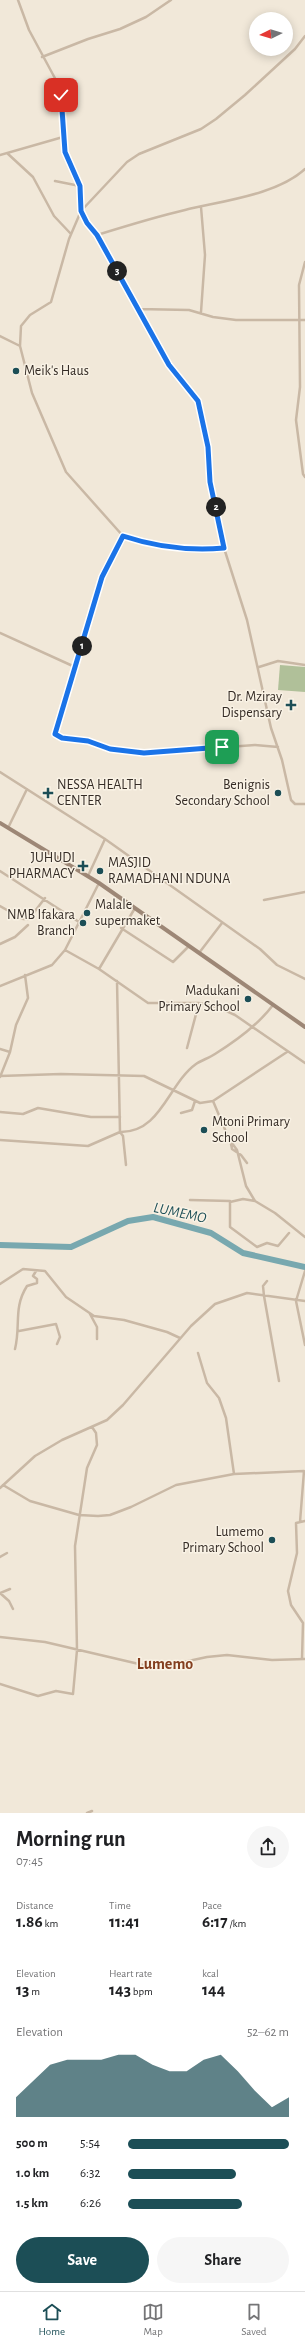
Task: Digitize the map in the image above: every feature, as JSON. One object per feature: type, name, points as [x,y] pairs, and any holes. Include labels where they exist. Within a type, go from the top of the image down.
[{"type":"main road","points":[[0,823],[99,883],[305,1027]]},
{"type":"street","points":[[18,0],[42,57],[57,82],[61,95],[65,152],[80,186],[81,211],[87,223],[97,235],[169,365],[198,401],[208,447],[210,482],[224,548],[247,620],[259,667],[271,728],[278,747],[292,803],[305,804]]},
{"type":"street","points":[[42,57],[88,39],[120,30],[146,17],[171,0]]},
{"type":"street","points":[[224,548],[198,550],[150,545],[123,536],[66,472],[32,393],[20,346],[21,326],[30,315],[51,302],[55,294],[71,234],[81,211],[133,158],[201,129],[216,119],[245,95],[295,49],[305,36]]},
{"type":"street","points":[[0,155],[63,137]]},
{"type":"street","points":[[7,153],[33,177],[54,216],[71,234]]},
{"type":"street","points":[[97,235],[264,191],[291,180],[305,169]]},
{"type":"street","points":[[55,181],[80,186]]},
{"type":"street","points":[[200,312],[205,255],[201,207]]},
{"type":"street","points":[[305,263],[299,285],[300,387],[296,420],[303,474],[305,477]]},
{"type":"street","points":[[138,310],[200,312],[213,317],[236,320],[305,320]]},
{"type":"street","points":[[0,336],[20,346]]},
{"type":"street","points":[[123,536],[102,577],[90,625],[55,729],[55,734],[62,738],[88,741],[110,749],[144,753],[255,745],[278,747]]},
{"type":"street","points":[[0,633],[75,667]]},
{"type":"street","points":[[259,667],[278,661],[305,665]]},
{"type":"street","points":[[0,772],[105,839],[260,949],[277,965],[305,979]]},
{"type":"street","points":[[7,828],[27,789]]},
{"type":"street","points":[[87,876],[105,839]]},
{"type":"street","points":[[0,871],[45,898],[79,922]]},
{"type":"street","points":[[0,986],[52,965],[65,950],[99,883]]},
{"type":"street","points":[[264,900],[305,892]]},
{"type":"street","points":[[0,906],[23,920],[29,919],[45,898]]},
{"type":"street","points":[[99,969],[121,928],[135,908]]},
{"type":"street","points":[[200,953],[222,923]]},
{"type":"street","points":[[1,943],[15,937],[28,925]]},
{"type":"street","points":[[121,928],[173,962],[189,946]]},
{"type":"street","points":[[65,950],[99,969],[148,1003],[199,1003],[218,1007],[236,1015],[287,1052],[305,1063]]},
{"type":"street","points":[[25,975],[28,998],[16,1025],[10,1052],[0,1077],[61,1074],[144,1076],[200,1103],[213,1101],[287,1052]]},
{"type":"street","points":[[117,982],[120,1132],[123,1136],[126,1165]]},
{"type":"street","points":[[187,1048],[199,1003]]},
{"type":"street","points":[[0,1140],[88,1146],[120,1132],[132,1132],[148,1126],[174,1090],[195,1065],[216,1054],[252,1026],[259,1023],[274,1005]]},
{"type":"street","points":[[0,1049],[10,1052]]},
{"type":"street","points":[[181,1112],[192,1110],[195,1101]]},
{"type":"street","points":[[213,1101],[238,1153],[246,1186],[255,1201]]},
{"type":"street","points":[[0,1112],[23,1114],[38,1108],[91,1117],[120,1117]]},
{"type":"street","points":[[238,1153],[247,1163]]},
{"type":"street","points":[[190,1200],[222,1200],[230,1202],[243,1199],[255,1201],[275,1213],[305,1236]]},
{"type":"street","points":[[230,1202],[230,1227],[257,1247],[267,1243],[278,1246],[289,1233]]},
{"type":"street","points":[[0,1284],[23,1269],[45,1271],[66,1296],[90,1314],[167,1332],[180,1338]]},
{"type":"street","points":[[16,1349],[20,1331],[17,1318],[20,1297],[27,1286],[37,1283],[37,1279],[33,1276],[36,1271]]},
{"type":"street","points":[[304,1272],[296,1301],[305,1345]]},
{"type":"street","points":[[267,1281],[263,1286],[264,1296],[280,1381]]},
{"type":"street","points":[[300,1522],[304,1471],[234,1474],[176,1485],[110,1515],[98,1516],[79,1515],[30,1501],[1,1486],[35,1456],[62,1440],[107,1420],[123,1406],[180,1338],[215,1304],[247,1293],[296,1301],[305,1301]]},
{"type":"street","points":[[90,1314],[96,1327],[97,1339]]},
{"type":"street","points":[[20,1331],[56,1324],[60,1337],[57,1344]]},
{"type":"street","points":[[198,1353],[207,1383],[219,1398],[226,1418],[234,1474]]},
{"type":"street","points":[[0,1684],[38,1696],[56,1691],[73,1694],[77,1650],[75,1546],[87,1468],[97,1445],[96,1433],[92,1427]]},
{"type":"street","points":[[0,1637],[45,1642],[156,1668],[208,1657],[226,1655],[272,1660],[304,1659],[303,1623],[291,1604],[288,1591],[297,1553],[296,1523],[305,1521]]},
{"type":"street","points":[[0,1557],[7,1553]]},
{"type":"street","points":[[10,1589],[0,1593],[9,1601],[12,1609]]},
{"type":"street","points":[[87,1813],[92,1811]]},
{"type":"green space","points":[[280,665],[305,667],[305,692],[278,690]]},
{"type":"waterway","name":"LUMEMO","points":[[0,1245],[71,1247],[128,1221],[153,1217],[211,1233],[243,1253],[305,1267]]},
{"type":"place","name":"Meik's Haus","points":[[16,371]]},
{"type":"place","name":"Dr. Mziray Dispensary","points":[[291,705]]},
{"type":"place","name":"NESSA HEALTH CENTER","points":[[48,793]]},
{"type":"place","name":"Benignis Secondary School","points":[[278,793]]},
{"type":"place","name":"JUHUDI PHARMACY","points":[[83,866]]},
{"type":"place","name":"MASJID RAMADHANI NDUNA","points":[[100,871]]},
{"type":"place","name":"Malale supermaket","points":[[87,913]]},
{"type":"place","name":"NMB Ifakara Branch","points":[[83,923]]},
{"type":"place","name":"Madukani Primary School","points":[[248,999]]},
{"type":"place","name":"Mtoni Primary School","points":[[204,1130]]},
{"type":"place","name":"Lumemo Primary School","points":[[272,1540]]},
{"type":"district","name":"Lumemo","points":[[165,1664]]},
{"type":"route","points":[[61,95],[65,152],[80,186],[81,211],[87,223],[97,235],[138,310],[158,342],[169,365],[174,373],[195,396],[201,409],[208,447],[210,482],[224,548],[198,550],[150,545],[123,536],[102,577],[90,625],[55,729],[55,734],[62,738],[88,741],[110,749],[144,753],[222,747]]}]
